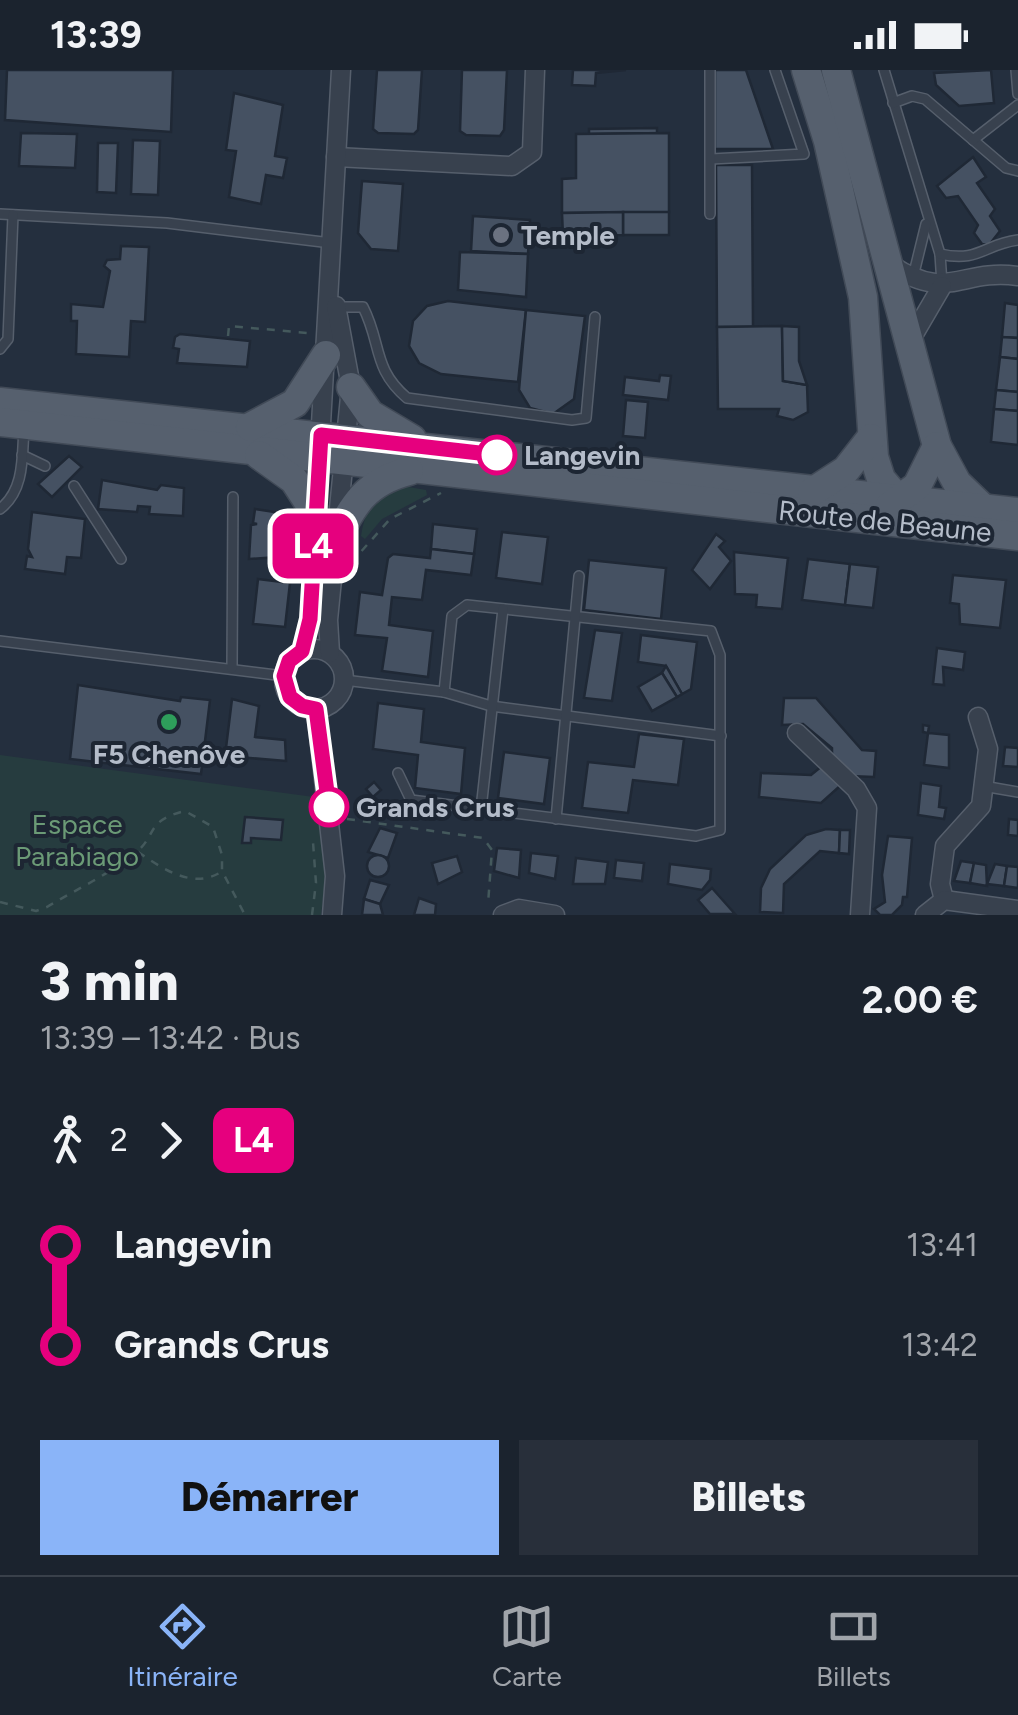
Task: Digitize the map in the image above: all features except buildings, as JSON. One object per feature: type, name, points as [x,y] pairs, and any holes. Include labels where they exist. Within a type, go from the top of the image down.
[{"type":"main road","points":[[806,70],[836,172],[863,296],[871,438],[881,479],[925,527]]},
{"type":"main road","points":[[839,73],[902,272],[910,339],[938,446],[957,482],[982,508]]},
{"type":"main road","points":[[251,439],[295,403],[326,345]]},
{"type":"main road","points":[[350,387],[370,414],[421,458]]},
{"type":"main road","points":[[0,402],[251,439],[421,458]]},
{"type":"main road","points":[[12,423],[251,439],[294,480],[314,511]]},
{"type":"main road","points":[[812,492],[846,470],[871,438]]},
{"type":"main road","points":[[869,520],[899,500],[928,471],[938,446]]},
{"type":"main road","points":[[334,543],[354,501],[366,489],[421,458]]},
{"type":"main road","name":"Route de Beaune","points":[[421,458],[467,475],[1018,536]]},
{"type":"main road","name":"Route de Beaune","points":[[421,458],[1018,512]]},
{"type":"street","points":[[331,281],[350,387],[331,448],[314,511],[310,619],[302,651],[289,661],[284,676],[290,697],[302,706],[316,709],[332,703],[344,680],[343,670],[330,653],[334,543],[331,448],[326,345],[341,70]]},
{"type":"street","points":[[336,157],[512,166],[524,161],[532,152],[535,70]]},
{"type":"street","points":[[902,272],[942,286],[995,274],[1018,276]]},
{"type":"street","points":[[910,339],[942,286]]},
{"type":"street","points":[[302,651],[330,653]]},
{"type":"street","points":[[316,709],[336,876],[332,915]]},
{"type":"street","points":[[944,900],[940,884],[945,846],[982,806],[988,748],[978,717]]},
{"type":"street","points":[[798,733],[856,789],[867,808],[860,915]]},
{"type":"street","points":[[925,915],[944,900],[1018,910]]},
{"type":"street","points":[[503,915],[519,909],[555,915]]},
{"type":"lane","points":[[710,70],[710,214]]},
{"type":"lane","points":[[711,159],[804,154],[775,70]]},
{"type":"lane","points":[[884,70],[940,254],[942,286]]},
{"type":"lane","points":[[1016,70],[1018,94]]},
{"type":"lane","points":[[892,102],[912,96],[925,100],[1006,168],[1018,171]]},
{"type":"lane","points":[[973,140],[1018,104]]},
{"type":"lane","points":[[0,214],[167,223],[332,243]]},
{"type":"lane","points":[[0,349],[8,339],[13,215]]},
{"type":"lane","points":[[902,272],[927,221]]},
{"type":"lane","points":[[940,254],[975,258],[1005,242],[1018,240]]},
{"type":"lane","points":[[336,307],[363,307],[378,361],[389,383],[407,398],[572,420],[586,418],[595,318]]},
{"type":"lane","points":[[0,509],[14,498],[22,455],[12,423]]},
{"type":"lane","points":[[22,455],[44,466]]},
{"type":"lane","points":[[74,486],[122,559]]},
{"type":"lane","points":[[232,668],[233,497]]},
{"type":"lane","points":[[556,819],[579,576]]},
{"type":"lane","points":[[398,773],[411,800],[712,834],[723,823],[720,655],[711,631],[468,604],[452,616],[444,692]]},
{"type":"lane","points":[[481,810],[503,609]]},
{"type":"lane","points":[[0,641],[284,676]]},
{"type":"lane","points":[[344,680],[444,692],[491,706],[721,736]]},
{"type":"lane","points":[[984,786],[1018,792]]},
{"type":"path","points":[[228,336],[229,326],[326,345]]},
{"type":"path","points":[[331,583],[390,519],[447,490],[467,475]]},
{"type":"path","points":[[0,902],[36,911],[47,907],[138,852],[149,831],[165,816],[186,812],[214,828],[222,871],[245,915]]},
{"type":"path","points":[[312,915],[316,883],[312,827],[330,816],[483,838],[492,850],[487,898],[490,915]]},
{"type":"path","points":[[138,852],[174,876],[214,876],[222,871]]},
{"type":"green space","points":[[403,486],[426,490],[427,495],[382,519],[365,539],[361,536],[373,504]]},
{"type":"green space","name":"Espace Parabiago","points":[[0,755],[314,797],[327,867],[321,915],[0,915]]},
{"type":"bus line","name":"L4","points":[[329,807],[316,709],[295,702],[284,684],[289,661],[302,651],[310,619],[321,435],[497,455]]},
{"type":"place","name":"Temple","points":[[501,235]]},
{"type":"place","name":"Langevin","points":[[497,455]]},
{"type":"place","name":"F5 Chenôve","points":[[169,722]]},
{"type":"place","name":"Grands Crus","points":[[329,807]]}]
